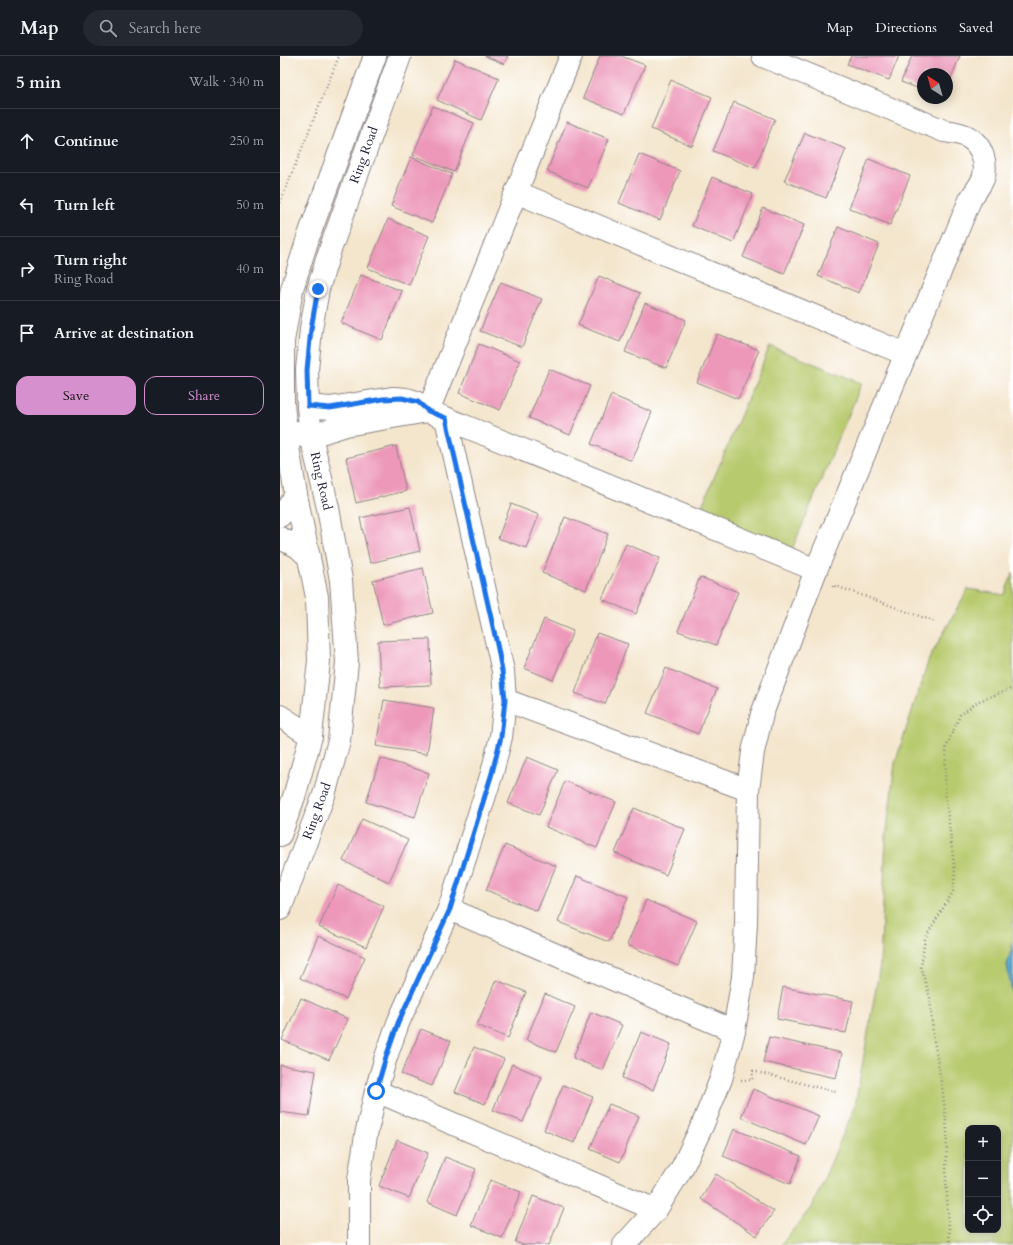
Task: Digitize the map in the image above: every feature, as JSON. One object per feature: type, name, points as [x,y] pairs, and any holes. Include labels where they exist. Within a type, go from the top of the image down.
[{"type":"street","name":"Ring Road","points":[[280,835],[294,796],[311,736],[319,661],[318,605],[296,495],[284,412],[282,373],[283,341],[292,289],[308,238],[375,56]]},
{"type":"street","name":"Ring Road","points":[[280,909],[324,795],[339,741],[347,662],[341,580],[328,508],[311,436],[307,370],[311,329],[318,289],[330,250],[400,56]]},
{"type":"street","points":[[359,1245],[359,1180],[366,1135],[376,1091],[398,1023],[450,909],[492,773],[501,737],[505,700],[498,649],[437,414],[516,192],[571,56]]},
{"type":"street","points":[[624,1245],[656,1210],[685,1162],[703,1124],[721,1079],[734,1031],[743,977],[746,923],[748,790],[753,752],[762,714],[816,570],[970,200],[972,182],[968,158],[961,148],[944,131],[763,56]]},
{"type":"street","points":[[516,192],[906,354]]},
{"type":"street","points":[[282,373],[288,382],[290,419],[292,425],[305,437],[346,426],[437,414]]},
{"type":"street","points":[[308,406],[330,408],[383,399],[402,398],[418,402],[437,414],[816,570]]},
{"type":"street","points":[[280,516],[296,495]]},
{"type":"street","points":[[280,538],[298,548],[309,557]]},
{"type":"street","points":[[505,700],[748,790]]},
{"type":"street","points":[[280,708],[296,709],[315,705]]},
{"type":"street","points":[[280,716],[311,736]]},
{"type":"street","points":[[450,909],[734,1031]]},
{"type":"street","points":[[376,1091],[656,1210]]},
{"type":"path","points":[[280,203],[339,56]]},
{"type":"path","points":[[830,592],[834,585],[936,622]]},
{"type":"path","points":[[950,1245],[946,1180],[947,1130],[943,1093],[933,1034],[930,998],[921,967],[925,938],[953,892],[955,873],[944,791],[946,748],[960,715],[979,701],[1013,688]]},
{"type":"path","points":[[721,1079],[752,1080],[754,1071],[836,1092]]},
{"type":"green space","points":[[770,346],[862,383],[791,552],[699,513]]},
{"type":"green space","points":[[1013,573],[1013,1245],[781,1245],[813,1205],[855,1106],[880,965],[886,838],[895,763],[929,659],[968,589],[1004,595]]},
{"type":"water","points":[[1013,943],[1013,999],[1007,965]]},
{"type":"building","points":[[485,56],[508,56],[504,64]]},
{"type":"building","points":[[600,56],[621,56],[645,65],[624,114],[583,98]]},
{"type":"building","points":[[851,56],[899,56],[889,80],[847,64]]},
{"type":"building","points":[[912,56],[960,56],[953,73],[953,68],[917,68],[917,88],[901,82]]},
{"type":"building","points":[[455,59],[499,78],[481,120],[437,100]]},
{"type":"building","points":[[671,80],[712,97],[692,146],[651,129]]},
{"type":"building","points":[[734,102],[775,119],[755,168],[713,151]]},
{"type":"building","points":[[433,106],[474,123],[454,172],[413,155]]},
{"type":"building","points":[[567,122],[609,139],[588,188],[547,171]]},
{"type":"building","points":[[805,133],[846,149],[826,198],[784,181]]},
{"type":"building","points":[[639,154],[680,171],[660,220],[619,203]]},
{"type":"building","points":[[411,157],[452,174],[432,223],[391,206]]},
{"type":"building","points":[[869,159],[910,176],[890,225],[849,208]]},
{"type":"building","points":[[712,177],[753,194],[733,243],[692,226]]},
{"type":"building","points":[[763,208],[804,225],[784,274],[743,257]]},
{"type":"building","points":[[388,219],[429,236],[409,285],[368,268]]},
{"type":"building","points":[[838,227],[879,244],[859,293],[818,276]]},
{"type":"building","points":[[361,275],[402,291],[382,340],[341,323]]},
{"type":"building","points":[[599,276],[640,293],[620,342],[578,325]]},
{"type":"building","points":[[501,282],[542,299],[522,347],[480,331]]},
{"type":"building","points":[[645,303],[686,320],[666,368],[625,352]]},
{"type":"building","points":[[717,334],[759,350],[738,399],[697,382]]},
{"type":"building","points":[[479,344],[520,361],[500,410],[459,393]]},
{"type":"building","points":[[549,369],[590,386],[570,435],[529,418]]},
{"type":"building","points":[[611,395],[652,412],[632,461],[591,444]]},
{"type":"building","points":[[396,446],[406,491],[356,503],[346,458]]},
{"type":"building","points":[[511,504],[539,515],[526,548],[498,538]]},
{"type":"building","points":[[410,507],[420,551],[370,563],[360,518]]},
{"type":"building","points":[[565,517],[608,534],[586,590],[542,573]]},
{"type":"building","points":[[626,544],[660,558],[636,614],[602,599]]},
{"type":"building","points":[[423,568],[433,613],[383,625],[373,580]]},
{"type":"building","points":[[700,577],[738,592],[716,645],[678,631]]},
{"type":"building","points":[[544,619],[573,631],[553,680],[524,668]]},
{"type":"building","points":[[597,633],[628,644],[605,704],[575,693]]},
{"type":"building","points":[[430,639],[431,685],[380,687],[378,641]]},
{"type":"building","points":[[666,668],[717,689],[698,734],[647,713]]},
{"type":"building","points":[[384,700],[434,708],[427,754],[376,746]]},
{"type":"building","points":[[527,757],[558,770],[539,815],[508,803]]},
{"type":"building","points":[[380,758],[429,773],[415,817],[366,802]]},
{"type":"building","points":[[565,781],[616,802],[597,848],[546,827]]},
{"type":"building","points":[[634,808],[685,829],[666,875],[615,853]]},
{"type":"building","points":[[362,819],[408,840],[389,882],[343,861]]},
{"type":"building","points":[[505,845],[556,866],[537,911],[486,890]]},
{"type":"building","points":[[577,876],[628,897],[609,942],[558,922]]},
{"type":"building","points":[[338,885],[384,906],[366,947],[319,927]]},
{"type":"building","points":[[646,900],[697,921],[678,966],[627,945]]},
{"type":"building","points":[[318,936],[365,957],[346,999],[300,978]]},
{"type":"building","points":[[496,980],[526,992],[508,1038],[477,1025]]},
{"type":"building","points":[[783,987],[853,1001],[846,1033],[777,1019]]},
{"type":"building","points":[[545,994],[575,1007],[556,1052],[526,1040]]},
{"type":"building","points":[[301,998],[348,1019],[329,1060],[282,1040]]},
{"type":"building","points":[[591,1012],[622,1025],[603,1070],[573,1058]]},
{"type":"building","points":[[421,1029],[451,1041],[432,1086],[401,1074]]},
{"type":"building","points":[[641,1032],[671,1044],[653,1090],[622,1078]]},
{"type":"building","points":[[769,1037],[842,1053],[836,1078],[763,1062]]},
{"type":"building","points":[[474,1047],[504,1059],[485,1104],[455,1092]]},
{"type":"building","points":[[512,1064],[542,1077],[523,1122],[493,1110]]},
{"type":"building","points":[[280,1065],[316,1071],[309,1116],[280,1112]]},
{"type":"building","points":[[563,1085],[593,1097],[574,1143],[544,1130]]},
{"type":"building","points":[[753,1089],[819,1116],[806,1145],[741,1117]]},
{"type":"building","points":[[609,1104],[639,1116],[620,1162],[590,1149]]},
{"type":"building","points":[[734,1129],[801,1156],[790,1184],[723,1156]]},
{"type":"building","points":[[397,1140],[428,1153],[409,1198],[379,1186]]},
{"type":"building","points":[[445,1157],[476,1169],[457,1215],[427,1202]]},
{"type":"building","points":[[716,1174],[774,1211],[757,1236],[701,1199]]},
{"type":"building","points":[[490,1180],[521,1192],[502,1238],[471,1225]]},
{"type":"building","points":[[533,1196],[564,1208],[549,1245],[523,1245],[515,1242]]},
{"type":"route","points":[[318,289],[311,329],[307,370],[308,406],[330,408],[383,399],[402,398],[418,402],[428,411],[446,418],[498,649],[505,700],[501,737],[492,773],[450,909],[398,1023],[376,1091]]}]
